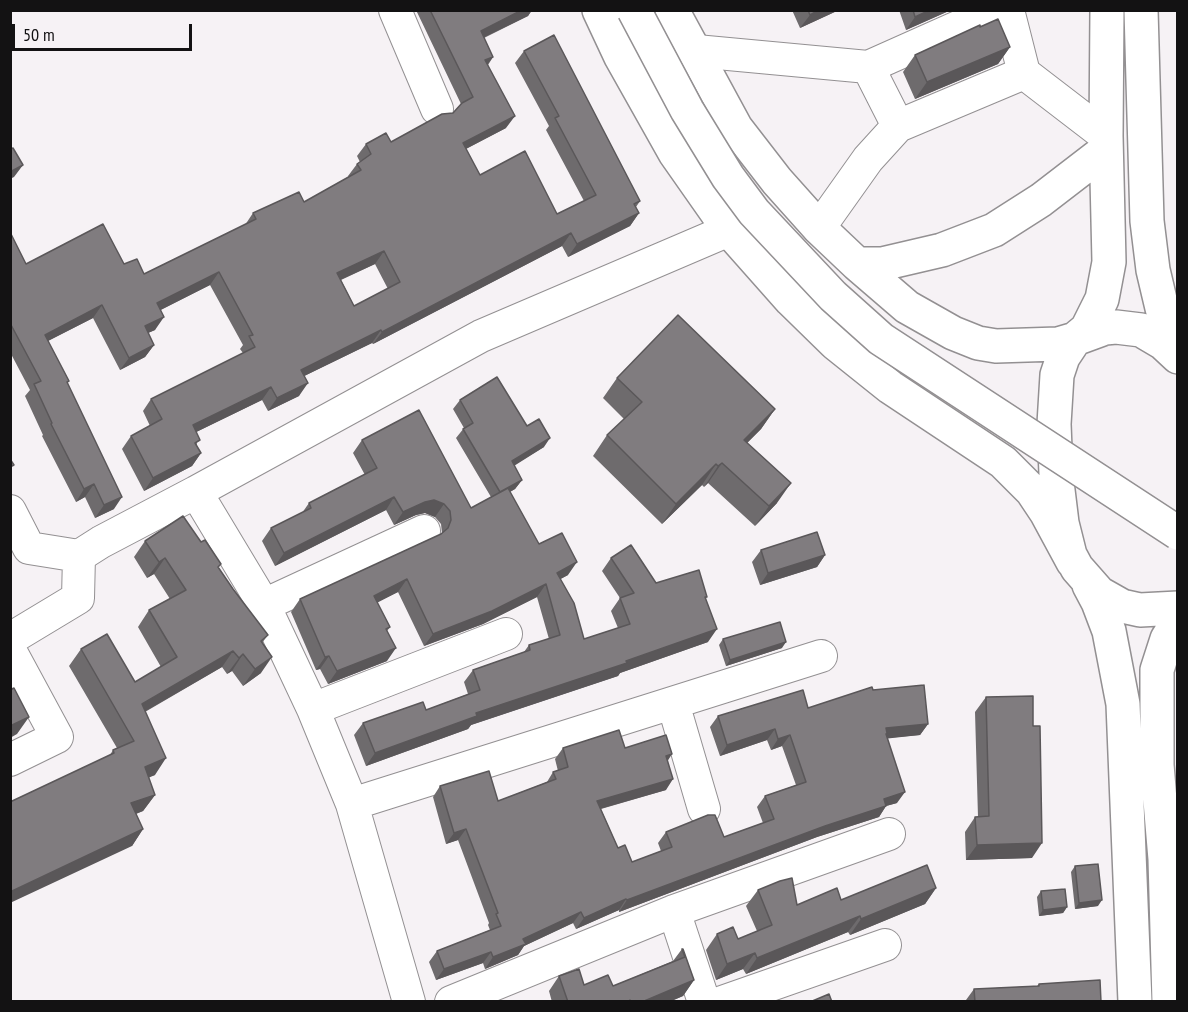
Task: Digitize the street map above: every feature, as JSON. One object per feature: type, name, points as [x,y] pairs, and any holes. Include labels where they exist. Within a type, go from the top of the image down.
[{"type":"main road","points":[[599,10],[621,57],[675,153],[729,230],[791,300],[835,343],[890,387],[1003,462],[1032,491],[1098,602],[1109,631],[1123,704],[1135,1002]]},
{"type":"main road","points":[[634,10],[687,110],[728,177],[754,212],[833,296],[891,346],[1178,533]]},
{"type":"main road","points":[[672,10],[736,128],[777,181],[819,228],[907,307],[953,333],[978,343],[996,346],[1058,344],[1095,330],[1116,327],[1141,330],[1153,335],[1175,355]]},
{"type":"main road","points":[[1107,10],[1107,281],[1094,319],[1087,329],[1075,339],[1063,357],[1057,375],[1054,417],[1058,489],[1067,546],[1080,572],[1106,598],[1122,606],[1152,610],[1178,608]]},
{"type":"main road","points":[[1141,10],[1147,222],[1155,280],[1175,355]]},
{"type":"main road","points":[[857,264],[882,264],[942,250],[994,230],[1041,200],[1106,143]]},
{"type":"main road","points":[[1169,1002],[1165,859],[1167,764],[1157,670],[1167,639],[1178,621]]},
{"type":"street","points":[[395,10],[437,109]]},
{"type":"street","points":[[696,51],[868,67],[996,10]]},
{"type":"street","points":[[1008,10],[1024,73],[1106,143]]},
{"type":"street","points":[[868,67],[898,126]]},
{"type":"street","points":[[819,228],[868,159],[898,126],[1024,73]]},
{"type":"street","points":[[10,511],[29,548],[79,556],[481,336],[729,230]]},
{"type":"street","points":[[196,492],[264,605],[313,709],[352,804],[409,1002]]},
{"type":"street","points":[[264,605],[424,531]]},
{"type":"street","points":[[10,760],[57,738],[13,657],[78,598],[79,556]]},
{"type":"street","points":[[313,709],[506,634]]},
{"type":"street","points":[[352,804],[821,656]]},
{"type":"street","points":[[673,703],[704,809]]},
{"type":"street","points":[[451,1002],[674,911],[889,834]]},
{"type":"street","points":[[674,911],[704,1002]]},
{"type":"street","points":[[722,1002],[885,945]]},
{"type":"building","points":[[430,10],[522,10],[481,31],[493,57],[485,60],[515,116],[463,143],[480,175],[525,151],[557,214],[596,195],[555,118],[559,116],[524,51],[554,35],[640,201],[634,204],[639,213],[577,244],[571,233],[382,332],[381,330],[301,370],[308,383],[277,398],[271,387],[193,425],[200,440],[195,443],[201,453],[153,478],[131,436],[162,419],[151,399],[255,347],[249,336],[253,335],[219,272],[157,303],[164,317],[145,326],[154,345],[129,358],[102,305],[45,335],[69,381],[67,382],[122,497],[104,505],[94,484],[84,489],[51,424],[34,384],[41,381],[10,323],[10,232],[26,264],[103,224],[124,264],[137,259],[144,274],[256,219],[253,213],[299,192],[304,202],[361,170],[357,164],[371,154],[366,144],[386,133],[391,142],[442,114],[453,113],[462,103],[473,97]],"holes":[[[384,251],[400,282],[354,306],[337,273]]]},
{"type":"building","points":[[808,10],[819,10],[810,15]]},
{"type":"building","points":[[913,10],[930,10],[915,17]]},
{"type":"building","points":[[998,19],[1010,47],[927,82],[915,55]]},
{"type":"building","points":[[13,148],[23,165],[10,172],[10,149]]},
{"type":"building","points":[[678,315],[775,409],[744,440],[791,483],[769,506],[722,463],[718,466],[716,464],[676,504],[607,435],[642,402],[617,378]]},
{"type":"building","points":[[497,377],[527,426],[539,419],[550,438],[512,461],[522,480],[500,492],[463,429],[473,423],[460,400]]},
{"type":"building","points":[[419,410],[471,508],[508,488],[539,544],[562,533],[577,562],[557,573],[574,603],[584,639],[630,624],[620,598],[634,593],[611,558],[631,545],[656,583],[699,570],[707,597],[705,597],[717,629],[626,661],[627,663],[476,713],[477,716],[375,753],[363,723],[423,702],[426,710],[480,690],[473,670],[530,650],[529,645],[560,635],[546,584],[492,611],[433,634],[407,579],[374,596],[390,627],[386,629],[396,648],[337,671],[329,656],[325,657],[300,599],[441,534],[448,528],[451,520],[450,511],[444,504],[434,500],[403,512],[394,497],[284,553],[271,528],[311,508],[309,503],[377,468],[362,440]]},
{"type":"building","points":[[183,516],[201,542],[205,540],[221,564],[218,567],[268,635],[261,641],[272,657],[255,669],[243,654],[239,658],[233,651],[142,704],[166,758],[145,767],[155,795],[131,803],[143,829],[10,892],[10,802],[114,753],[113,750],[134,741],[81,649],[107,634],[135,682],[177,657],[149,610],[186,590],[165,558],[159,562],[145,541]]},
{"type":"building","points":[[817,532],[825,555],[768,573],[761,550]]},
{"type":"building","points":[[780,622],[786,642],[730,660],[723,639]]},
{"type":"building","points":[[924,685],[928,724],[886,728],[905,792],[884,799],[886,806],[626,899],[584,918],[581,912],[523,939],[526,944],[493,957],[491,952],[444,969],[437,951],[501,926],[466,829],[454,833],[440,786],[489,771],[498,801],[556,779],[553,772],[568,767],[563,748],[619,730],[625,748],[666,735],[672,754],[666,756],[673,779],[597,801],[618,848],[625,845],[632,862],[672,847],[666,832],[708,815],[715,815],[724,837],[774,819],[765,796],[806,782],[790,735],[778,739],[775,729],[727,745],[718,716],[803,690],[808,708],[872,687],[873,690]]},
{"type":"building","points":[[14,688],[29,717],[10,726],[10,690]]},
{"type":"building","points":[[1033,696],[1033,726],[1040,726],[1042,843],[977,845],[975,817],[989,816],[986,697]]},
{"type":"building","points":[[1098,864],[1102,900],[1079,903],[1075,866]]},
{"type":"building","points":[[927,865],[936,888],[757,958],[755,953],[727,964],[717,934],[733,927],[738,939],[772,925],[758,890],[792,878],[797,905],[837,888],[841,900]]},
{"type":"building","points":[[1065,889],[1067,907],[1043,910],[1041,891]]},
{"type":"building","points":[[682,949],[694,980],[642,1002],[630,1002],[630,1000],[627,1002],[568,1002],[559,976],[579,969],[584,985],[608,975],[613,986],[685,957]]},
{"type":"building","points":[[1100,980],[1101,1002],[975,1002],[974,989]]},
{"type":"building","points":[[829,994],[832,1002],[810,1002]]}]
